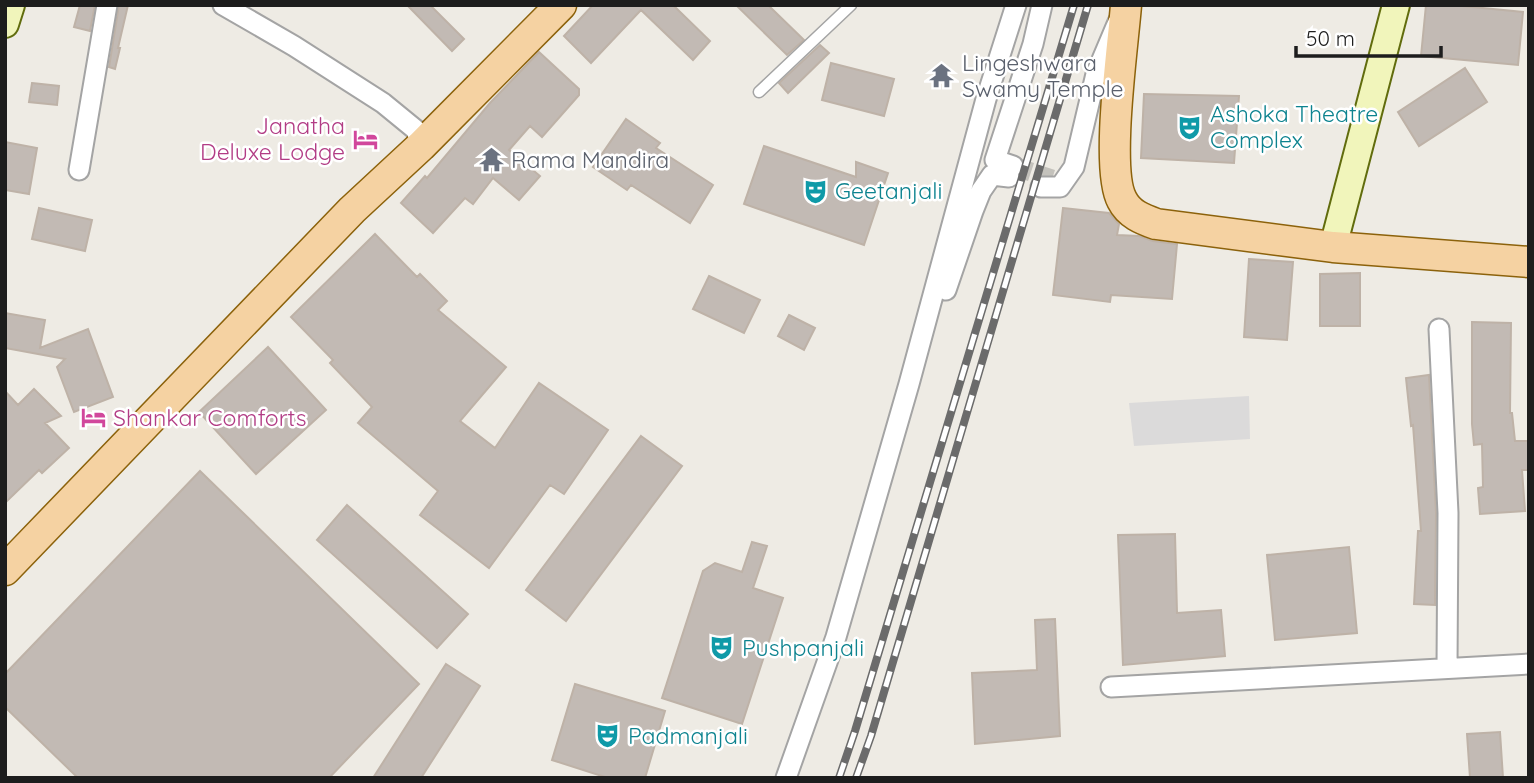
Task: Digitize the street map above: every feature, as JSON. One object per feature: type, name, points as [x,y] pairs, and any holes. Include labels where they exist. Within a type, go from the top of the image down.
[{"type":"main road","points":[[5,24],[10,5]]},
{"type":"main road","points":[[5,570],[342,220],[421,146],[561,5]]},
{"type":"main road","points":[[1125,5],[1115,150],[1116,185],[1130,211],[1142,219],[1156,224],[1333,247],[1529,262]]},
{"type":"main road","points":[[1333,247],[1396,6],[1389,5]]},
{"type":"street","points":[[79,170],[107,5]]},
{"type":"street","points":[[786,778],[836,637],[986,99],[1016,5]]},
{"type":"street","points":[[934,292],[943,293],[946,290],[981,191],[992,175],[1011,172],[995,160],[1033,44],[1042,5]]},
{"type":"street","points":[[1046,183],[1066,172],[1099,49],[1125,5]]},
{"type":"street","points":[[225,6],[383,103],[416,130],[421,146]]},
{"type":"street","points":[[1439,329],[1448,513],[1447,667]]},
{"type":"street","points":[[1111,687],[1529,664]]},
{"type":"lane","points":[[759,92],[851,5]]},
{"type":"shaded area","points":[[1249,396],[1250,439],[1134,446],[1129,403]]},
{"type":"building","points":[[80,5],[95,5],[90,31],[74,27]]},
{"type":"building","points":[[119,5],[128,5],[115,69],[109,67]]},
{"type":"building","points":[[407,5],[430,5],[464,39],[452,51]]},
{"type":"building","points":[[593,5],[673,5],[710,41],[693,60],[641,10],[591,63],[564,36]]},
{"type":"building","points":[[736,5],[768,5],[804,40],[787,55]]},
{"type":"building","points":[[1426,5],[1523,12],[1518,65],[1421,56]]},
{"type":"building","points":[[820,45],[829,53],[788,93],[779,83]]},
{"type":"building","points":[[539,52],[579,89],[579,95],[542,137],[530,126],[509,150],[540,176],[519,200],[493,178],[473,204],[465,198],[433,233],[401,203],[425,176],[427,178],[490,103]]},
{"type":"building","points":[[831,63],[894,79],[884,116],[822,100]]},
{"type":"building","points":[[1465,68],[1487,102],[1419,146],[1398,112]]},
{"type":"building","points":[[32,83],[59,86],[57,105],[29,102]]},
{"type":"building","name":"Ashoka Theatre Complex","points":[[1144,94],[1239,96],[1234,163],[1141,158]]},
{"type":"building","points":[[626,119],[660,143],[656,148],[713,185],[690,223],[631,185],[627,190],[593,167]]},
{"type":"building","points":[[5,142],[37,148],[29,194],[5,190]]},
{"type":"building","name":"Geetanjali","points":[[764,146],[856,177],[856,162],[888,173],[864,245],[744,204]]},
{"type":"building","points":[[39,208],[92,220],[85,251],[32,239]]},
{"type":"building","points":[[1063,208],[1109,213],[1119,224],[1117,235],[1139,236],[1177,244],[1172,299],[1111,295],[1110,302],[1053,295]]},
{"type":"building","points":[[375,234],[417,277],[420,274],[447,301],[438,310],[506,367],[460,421],[495,448],[539,383],[608,430],[564,494],[550,485],[489,568],[420,515],[438,491],[358,423],[372,407],[330,363],[333,360],[291,317]]},
{"type":"building","points":[[1249,259],[1293,262],[1287,340],[1244,337]]},
{"type":"building","points":[[1360,273],[1360,326],[1320,326],[1320,274]]},
{"type":"building","points":[[709,276],[760,300],[744,333],[693,309]]},
{"type":"building","points":[[5,313],[45,320],[40,348],[88,329],[113,397],[74,412],[57,367],[65,359],[5,348]]},
{"type":"building","points":[[789,315],[815,328],[804,350],[778,336]]},
{"type":"building","points":[[1472,322],[1511,323],[1510,413],[1515,441],[1529,441],[1529,470],[1522,470],[1525,511],[1480,514],[1478,488],[1483,487],[1482,444],[1474,445],[1472,424]]},
{"type":"building","points":[[268,347],[326,410],[256,474],[199,412]]},
{"type":"building","points":[[1429,375],[1436,513],[1435,605],[1414,604],[1418,531],[1421,531],[1413,425],[1411,426],[1406,378]]},
{"type":"building","points":[[34,389],[61,416],[45,423],[69,448],[42,473],[39,470],[5,503],[5,391],[18,405]]},
{"type":"building","points":[[641,436],[682,466],[566,621],[526,590]]},
{"type":"building","points":[[200,471],[419,684],[329,778],[78,778],[5,707],[5,674]]},
{"type":"building","points":[[347,505],[468,614],[437,648],[317,540]]},
{"type":"building","points":[[1175,534],[1177,613],[1221,610],[1225,656],[1123,665],[1118,535]]},
{"type":"building","name":"Pushpanjali","points":[[752,542],[767,546],[753,588],[783,598],[742,724],[662,698],[703,571],[715,563],[742,572]]},
{"type":"building","points":[[1349,547],[1357,633],[1275,640],[1267,555]]},
{"type":"building","points":[[1055,619],[1060,736],[975,744],[972,673],[1037,670],[1035,620]]},
{"type":"building","points":[[446,664],[480,686],[421,778],[373,778]]},
{"type":"building","name":"Padmanjali","points":[[575,684],[665,711],[645,778],[608,778],[552,760]]},
{"type":"building","points":[[1500,732],[1503,778],[1470,778],[1467,734]]},
{"type":"tunnel","points":[[1013,166],[1052,179]]},
{"type":"railway","points":[[839,778],[1074,5]]},
{"type":"railway","points":[[856,778],[871,736],[1088,5]]},
{"type":"place","name":"Lingeshwara Swamy Temple","points":[[942,76]]},
{"type":"place","name":"Ashoka Theatre Complex","points":[[1190,127]]},
{"type":"place","name":"Janatha Deluxe Lodge","points":[[365,139]]},
{"type":"place","name":"Rama Mandira","points":[[491,160]]},
{"type":"place","name":"Geetanjali","points":[[815,191]]},
{"type":"place","name":"Shankar Comforts","points":[[93,418]]},
{"type":"place","name":"Pushpanjali","points":[[722,648]]},
{"type":"place","name":"Padmanjali","points":[[608,736]]}]
